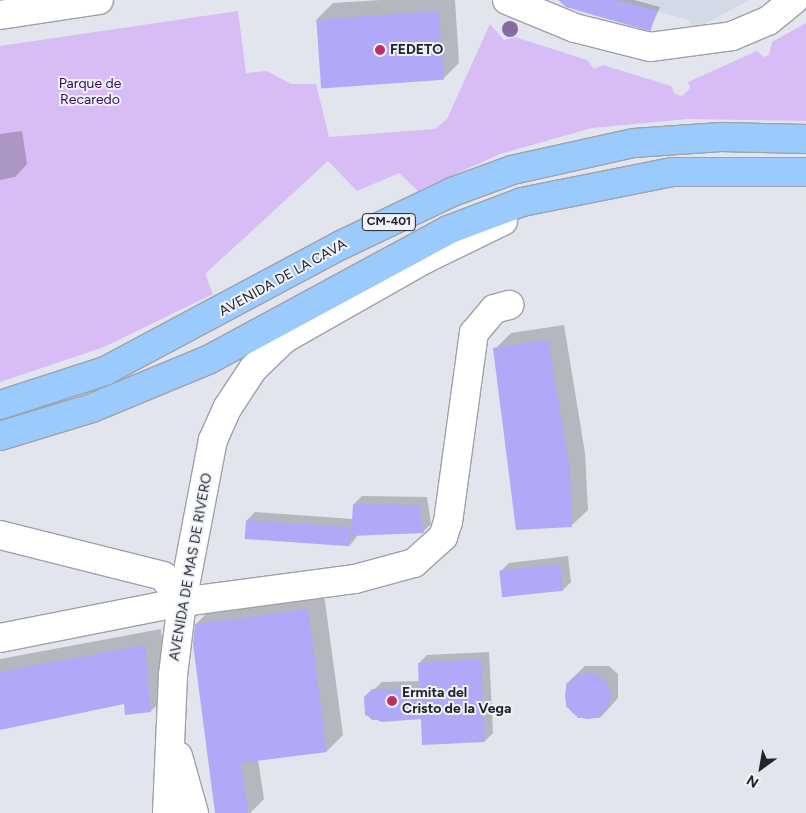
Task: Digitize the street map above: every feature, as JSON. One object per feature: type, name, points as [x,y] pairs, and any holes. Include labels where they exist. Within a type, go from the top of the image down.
[{"type":"main road","name":"AVENIDA DE LA CAVA","points":[[0,405],[105,371],[341,245],[452,192],[512,170],[634,143],[721,137],[806,139]]},
{"type":"main road","name":"CM-401","points":[[0,436],[154,384],[269,329],[448,230],[522,202],[576,188],[672,172],[806,172]]},
{"type":"street","points":[[0,15],[99,0]]},
{"type":"street","points":[[507,0],[575,28],[650,47],[732,36],[768,21],[794,0]]},
{"type":"street","name":"AVENIDA DE MAS DE RIVERO","points":[[167,813],[173,738],[173,674],[182,602],[213,440],[253,369],[284,339],[423,260],[576,188]]},
{"type":"street","points":[[0,638],[182,602],[362,577],[401,569],[429,552],[448,522],[474,333],[494,310],[509,305]]},
{"type":"street","points":[[0,535],[163,576],[182,602]]},
{"type":"street","points":[[173,738],[194,813]]},
{"type":"shaded area","points":[[564,0],[749,0],[694,30],[689,20],[657,11],[650,32],[574,10]]},
{"type":"green space","name":"Parque de Recaredo","points":[[238,11],[246,73],[267,71],[291,84],[316,84],[329,137],[435,129],[447,119],[490,24],[504,40],[515,37],[587,60],[594,69],[603,65],[671,86],[675,94],[682,96],[690,88],[688,82],[757,51],[764,57],[769,55],[772,42],[806,23],[806,121],[688,119],[592,128],[500,154],[418,191],[399,173],[357,191],[328,161],[205,274],[213,294],[104,347],[0,382],[0,46]]},
{"type":"building","points":[[558,0],[617,0],[657,11],[650,31],[566,7]]},
{"type":"building","name":"FEDETO","points":[[439,11],[444,80],[321,88],[316,20]]},
{"type":"building","points":[[548,340],[570,470],[572,527],[516,530],[493,348]]},
{"type":"building","points":[[353,504],[419,505],[424,533],[351,536]]},
{"type":"building","points":[[246,520],[351,527],[349,546],[245,539]]},
{"type":"building","points":[[560,564],[563,591],[502,597],[499,570]]},
{"type":"building","points":[[308,609],[327,752],[241,763],[248,813],[215,813],[193,644],[195,624]]},
{"type":"building","points":[[145,645],[151,712],[125,715],[124,704],[0,730],[0,672]]},
{"type":"building","points":[[481,659],[485,742],[422,745],[421,719],[382,722],[365,715],[364,697],[372,689],[419,689],[418,663]]},
{"type":"building","points":[[593,673],[605,679],[610,687],[610,705],[605,713],[597,718],[583,719],[571,713],[566,705],[565,691],[571,679],[579,674]]},
{"type":"place","name":"FEDETO","points":[[380,50]]},
{"type":"place","name":"Ermita del Cristo de la Vega","points":[[392,701]]}]
